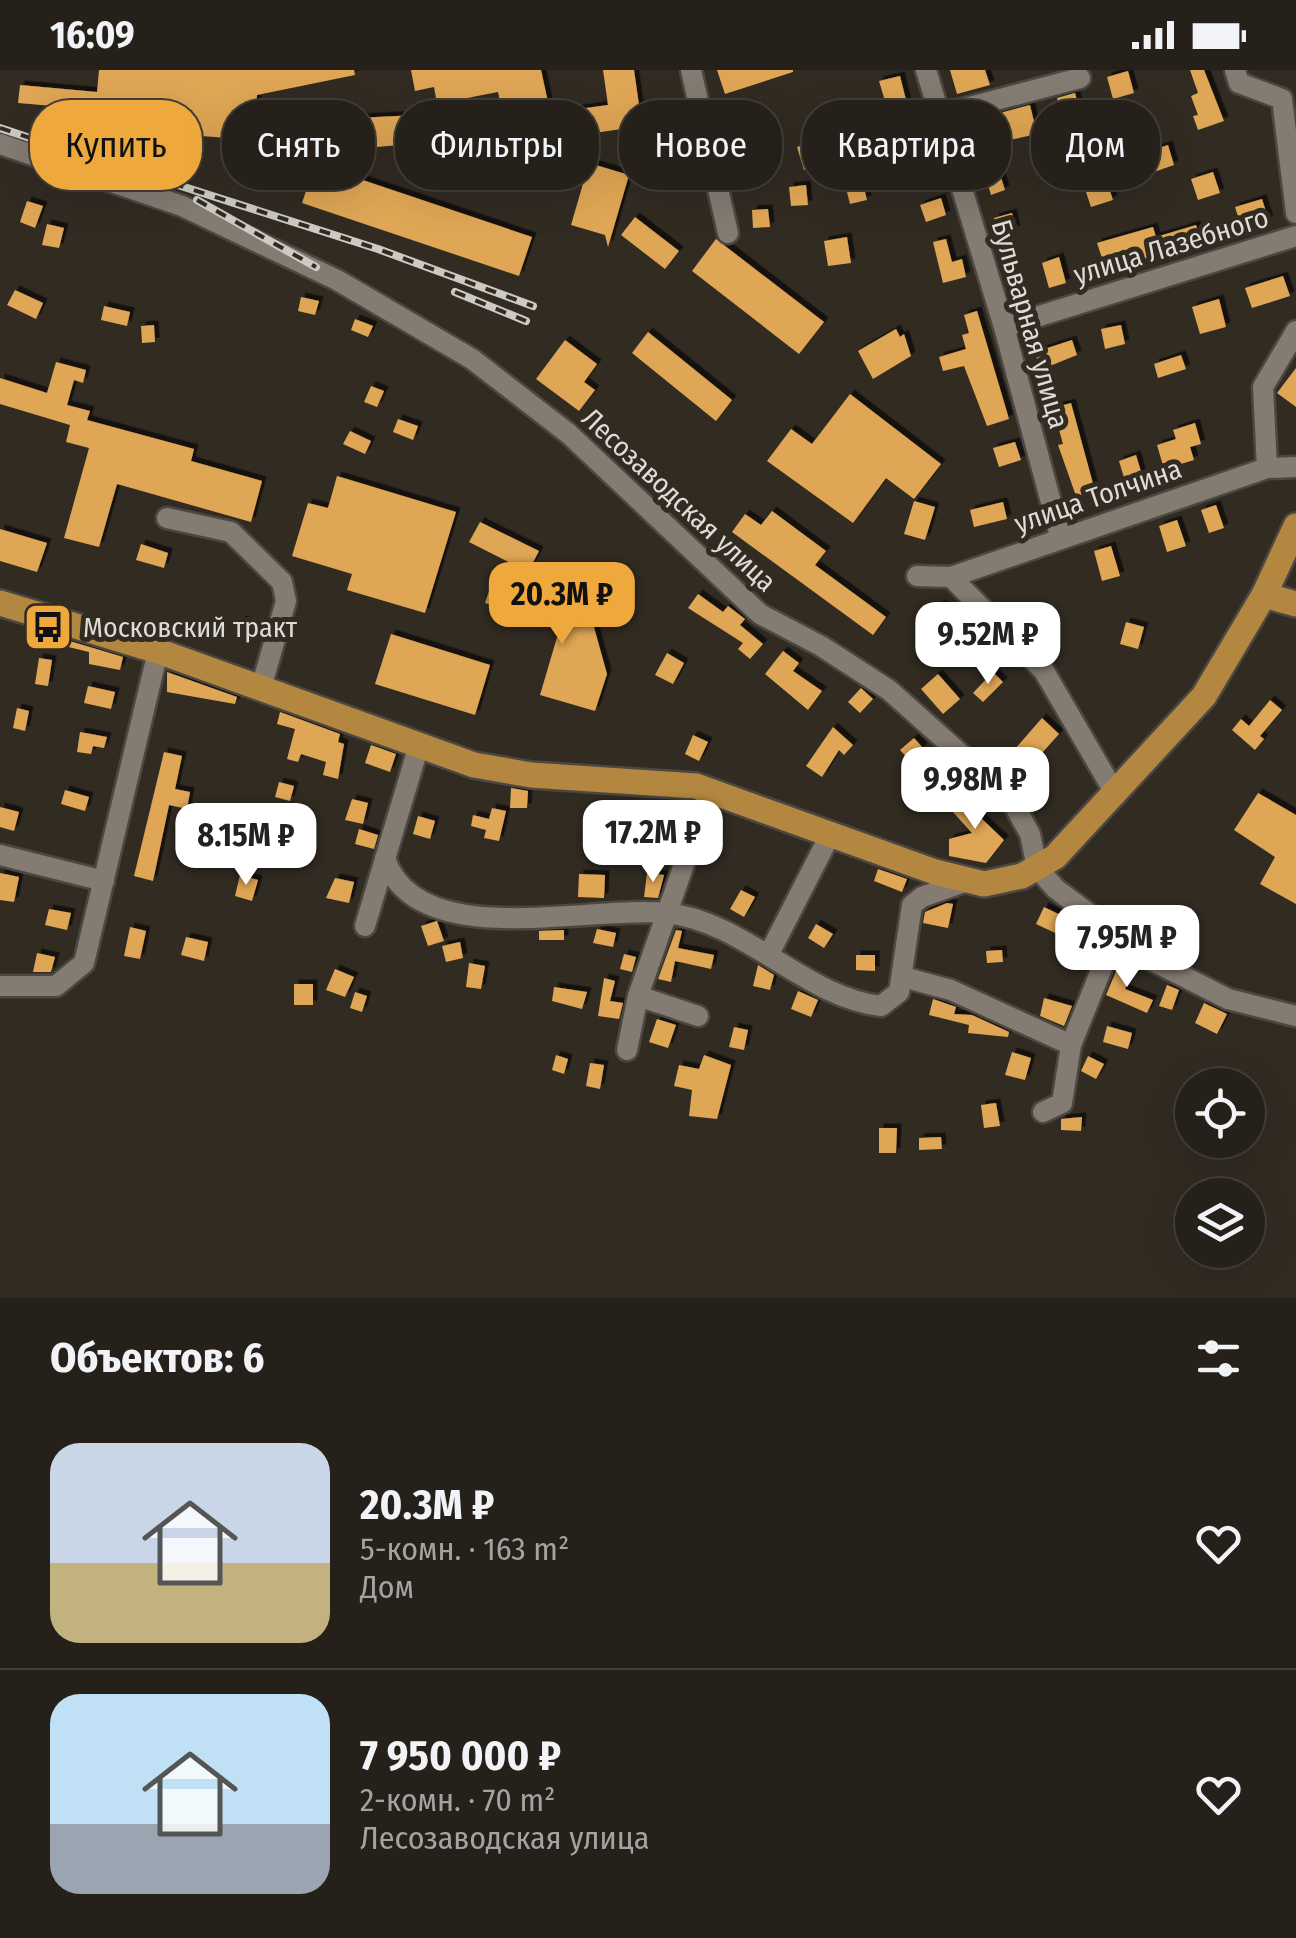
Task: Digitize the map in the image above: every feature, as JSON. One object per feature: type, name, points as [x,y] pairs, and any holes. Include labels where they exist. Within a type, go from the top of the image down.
[{"type":"main road","points":[[0,603],[158,650],[474,765],[531,775],[710,790],[964,882],[1004,882],[1055,857],[1204,696],[1264,595],[1296,526]]},
{"type":"main road","points":[[1264,595],[1296,604]]},
{"type":"street","points":[[691,70],[728,232]]},
{"type":"street","name":"Бульварная улица","points":[[926,70],[935,100]]},
{"type":"street","points":[[1235,70],[1239,83],[1282,99],[1293,146],[1296,213]]},
{"type":"street","points":[[997,100],[1080,78]]},
{"type":"street","name":"Лесозаводская улица","points":[[0,144],[182,206],[337,280],[472,359],[569,434],[760,614],[821,646],[889,690],[1010,798],[1030,834],[1037,868],[1056,889],[1150,960],[1228,998],[1296,1016]]},
{"type":"street","name":"Бульварная улица","points":[[963,190],[1060,536]]},
{"type":"street","name":"улица Лазебного","points":[[1004,327],[1296,236]]},
{"type":"street","points":[[1268,468],[1264,386],[1296,331]]},
{"type":"street","name":"улица Толчина","points":[[918,576],[951,576],[1268,468],[1296,467]]},
{"type":"street","points":[[167,518],[232,532],[282,582],[286,602],[261,688]]},
{"type":"street","points":[[951,576],[1044,670],[1116,795]]},
{"type":"street","points":[[0,986],[56,986],[84,963],[158,650]]},
{"type":"street","points":[[365,926],[419,745]]},
{"type":"street","points":[[627,1050],[638,996],[710,790]]},
{"type":"street","points":[[768,954],[830,835]]},
{"type":"street","points":[[0,855],[104,881]]},
{"type":"street","points":[[385,858],[392,879],[408,895],[438,910],[522,918],[666,912],[768,954],[852,1003],[882,1006],[899,992],[912,905],[922,897],[964,882]]},
{"type":"street","points":[[1043,1112],[1062,1103],[1072,1045],[1116,934]]},
{"type":"street","points":[[903,977],[951,990],[1072,1045]]},
{"type":"street","points":[[638,996],[698,1016]]},
{"type":"building","points":[[99,70],[354,70],[355,75],[257,95],[257,100],[222,100],[222,138],[202,136],[202,100],[18,103],[20,85],[97,92]]},
{"type":"building","points":[[411,70],[541,70],[548,100],[500,100],[498,92],[467,100],[436,100],[434,87],[415,91]]},
{"type":"building","points":[[603,70],[634,70],[638,100],[619,100],[619,129],[599,132],[599,106],[608,105]]},
{"type":"building","points":[[717,70],[793,70],[793,72],[725,94]]},
{"type":"building","points":[[950,70],[985,70],[990,85],[957,94]]},
{"type":"building","points":[[1190,70],[1204,70],[1224,121],[1198,130],[1193,116],[1198,115],[1191,96],[1198,93]]},
{"type":"building","points":[[1128,71],[1134,93],[1113,99],[1107,77]]},
{"type":"building","points":[[900,76],[906,100],[885,100],[879,81]]},
{"type":"building","points":[[1075,93],[1077,100],[1058,100]]},
{"type":"building","points":[[1030,105],[1031,135],[1011,140],[1011,110]]},
{"type":"building","points":[[395,116],[395,145],[375,147],[375,117]]},
{"type":"building","points":[[1168,145],[1174,165],[1160,170],[1160,148]]},
{"type":"building","points":[[599,166],[619,172],[619,190],[625,190],[608,247],[605,235],[571,225],[581,190],[599,190]]},
{"type":"building","points":[[1213,172],[1220,193],[1198,200],[1191,179]]},
{"type":"building","points":[[375,184],[532,237],[519,276],[302,203],[306,190],[375,190]]},
{"type":"building","points":[[802,185],[808,205],[791,206],[789,187]]},
{"type":"building","points":[[846,190],[864,190],[867,200],[850,204]]},
{"type":"building","points":[[1085,190],[1110,190],[1113,200],[1091,207]]},
{"type":"building","points":[[941,198],[946,215],[926,222],[920,205]]},
{"type":"building","points":[[1262,199],[1269,221],[1242,229],[1235,207]]},
{"type":"building","points":[[27,201],[43,206],[35,228],[20,222]]},
{"type":"building","points":[[768,209],[770,227],[753,228],[752,210]]},
{"type":"building","points":[[1012,213],[1016,230],[998,234],[994,218]]},
{"type":"building","points":[[635,217],[679,251],[665,269],[621,235]]},
{"type":"building","points":[[47,224],[64,228],[59,248],[42,245]]},
{"type":"building","points":[[1196,225],[1201,241],[1131,263],[1134,270],[1109,279],[1097,243],[1153,227],[1156,237]]},
{"type":"building","points":[[847,237],[851,263],[828,266],[824,241]]},
{"type":"building","points":[[716,239],[824,322],[799,354],[692,271]]},
{"type":"building","points":[[946,239],[952,262],[962,259],[966,277],[943,283],[933,242]]},
{"type":"building","points":[[1059,257],[1066,283],[1049,288],[1042,263]]},
{"type":"building","points":[[1283,276],[1290,296],[1252,308],[1245,288]]},
{"type":"building","points":[[15,290],[43,303],[36,319],[7,305]]},
{"type":"building","points":[[301,297],[319,301],[315,315],[298,311]]},
{"type":"building","points":[[1219,299],[1226,327],[1200,334],[1192,307]]},
{"type":"building","points":[[104,306],[130,312],[127,326],[101,320]]},
{"type":"building","points":[[977,311],[1009,419],[987,426],[964,366],[943,371],[939,357],[966,349],[962,335],[969,333],[964,315]]},
{"type":"building","points":[[355,319],[373,326],[368,337],[351,330]]},
{"type":"building","points":[[154,325],[155,342],[142,343],[141,326]]},
{"type":"building","points":[[1121,325],[1125,344],[1105,349],[1101,329]]},
{"type":"building","points":[[896,329],[900,337],[904,334],[911,356],[873,379],[858,351]]},
{"type":"building","points":[[648,332],[732,400],[716,421],[632,353]]},
{"type":"building","points":[[565,340],[597,364],[584,382],[595,390],[579,411],[536,379]]},
{"type":"building","points":[[1072,340],[1077,355],[1040,370],[1035,352]]},
{"type":"building","points":[[1181,355],[1186,369],[1158,378],[1154,364]]},
{"type":"building","points":[[56,362],[86,370],[83,383],[74,380],[67,405],[90,411],[87,420],[194,449],[191,461],[262,481],[251,522],[117,484],[99,547],[64,538],[89,448],[66,442],[70,425],[0,404],[0,378],[47,393]]},
{"type":"building","points":[[1296,368],[1296,407],[1277,393]]},
{"type":"building","points":[[371,386],[384,391],[377,407],[364,402]]},
{"type":"building","points":[[850,394],[941,464],[914,499],[886,478],[853,523],[767,461],[791,429],[812,444]]},
{"type":"building","points":[[1071,403],[1095,491],[1076,496],[1058,445],[1063,444],[1053,408]]},
{"type":"building","points":[[398,419],[418,426],[413,440],[393,432]]},
{"type":"building","points":[[1195,423],[1201,444],[1190,447],[1194,460],[1164,469],[1157,445],[1176,439],[1173,430]]},
{"type":"building","points":[[350,431],[371,441],[365,454],[343,444]]},
{"type":"building","points":[[1015,442],[1021,460],[999,467],[993,448]]},
{"type":"building","points":[[1136,455],[1142,475],[1125,481],[1119,461]]},
{"type":"building","points":[[337,476],[456,512],[425,613],[347,590],[352,574],[292,556],[308,503],[328,508]]},
{"type":"building","points":[[914,501],[935,507],[925,540],[904,534]]},
{"type":"building","points":[[1003,502],[1007,519],[974,527],[970,510]]},
{"type":"building","points":[[1216,505],[1224,528],[1209,533],[1201,510]]},
{"type":"building","points":[[772,511],[826,551],[815,565],[886,617],[873,635],[732,532],[745,514],[761,525]]},
{"type":"building","points":[[1177,520],[1186,546],[1167,552],[1159,526]]},
{"type":"building","points":[[480,522],[539,551],[528,572],[469,542]]},
{"type":"building","points":[[0,529],[47,543],[37,572],[0,561]]},
{"type":"building","points":[[141,544],[168,553],[164,568],[136,560]]},
{"type":"building","points":[[1111,546],[1120,576],[1102,581],[1094,551]]},
{"type":"building","points":[[492,582],[590,613],[607,674],[595,711],[540,695],[560,627],[485,603]]},
{"type":"building","points":[[698,594],[723,612],[728,606],[745,619],[740,625],[763,644],[750,659],[738,649],[743,643],[688,608]]},
{"type":"building","points":[[940,604],[959,616],[943,641],[920,627]]},
{"type":"building","points":[[241,620],[264,628],[260,640],[237,632]]},
{"type":"building","points":[[1126,622],[1144,627],[1138,649],[1120,644]]},
{"type":"building","points":[[391,634],[490,665],[475,715],[375,684]]},
{"type":"building","points":[[53,636],[123,657],[120,670],[89,664],[89,652],[52,643]]},
{"type":"building","points":[[783,651],[799,663],[793,671],[822,691],[808,710],[765,674]]},
{"type":"building","points":[[667,653],[684,663],[673,684],[655,675]]},
{"type":"building","points":[[39,658],[52,660],[48,686],[35,684]]},
{"type":"building","points":[[167,672],[237,697],[235,704],[167,692]]},
{"type":"building","points":[[993,672],[1003,682],[983,702],[973,693]]},
{"type":"building","points":[[938,674],[960,699],[943,714],[921,689]]},
{"type":"building","points":[[88,686],[115,692],[111,709],[84,703]]},
{"type":"building","points":[[861,688],[873,699],[860,713],[848,702]]},
{"type":"building","points":[[1270,700],[1282,710],[1260,736],[1264,739],[1255,750],[1232,730],[1241,719],[1249,726]]},
{"type":"building","points":[[17,708],[29,711],[25,731],[13,728]]},
{"type":"building","points":[[280,712],[340,734],[338,742],[344,744],[338,779],[323,775],[326,762],[301,754],[298,762],[287,759],[295,729],[277,724]]},
{"type":"building","points":[[1042,718],[1059,734],[1025,772],[1008,757]]},
{"type":"building","points":[[833,727],[853,745],[844,755],[839,750],[822,777],[806,766]]},
{"type":"building","points":[[80,732],[107,737],[104,748],[93,746],[91,754],[77,752]]},
{"type":"building","points":[[693,735],[708,742],[699,761],[685,754]]},
{"type":"building","points":[[914,738],[923,748],[909,760],[900,750]]},
{"type":"building","points":[[371,745],[396,754],[390,772],[365,763]]},
{"type":"building","points":[[164,752],[182,756],[175,789],[190,792],[187,809],[169,805],[153,881],[134,876]]},
{"type":"building","points":[[951,764],[962,774],[948,788],[938,778]]},
{"type":"building","points":[[279,782],[294,786],[290,801],[275,797]]},
{"type":"building","points":[[511,788],[528,791],[527,808],[510,808]]},
{"type":"building","points":[[65,790],[89,797],[85,811],[61,804]]},
{"type":"building","points":[[984,793],[995,803],[981,818],[1004,840],[986,863],[949,856],[949,839],[972,833],[952,811],[968,797],[974,803]]},
{"type":"building","points":[[1258,793],[1296,815],[1296,904],[1260,884],[1275,857],[1234,830]]},
{"type":"building","points":[[352,799],[368,803],[363,824],[345,820]]},
{"type":"building","points":[[0,807],[19,812],[14,831],[0,827]]},
{"type":"building","points":[[492,808],[506,811],[499,841],[484,838],[486,830],[471,826],[473,815],[489,819]]},
{"type":"building","points":[[418,816],[435,821],[430,839],[413,834]]},
{"type":"building","points":[[359,829],[378,835],[374,849],[355,844]]},
{"type":"building","points":[[651,830],[671,832],[669,852],[649,850]]},
{"type":"building","points":[[707,840],[718,843],[714,860],[701,857]]},
{"type":"building","points":[[878,869],[907,879],[902,892],[874,881]]},
{"type":"building","points":[[0,873],[19,877],[14,902],[0,900]]},
{"type":"building","points":[[647,873],[664,875],[658,898],[644,897]]},
{"type":"building","points":[[579,874],[605,875],[604,898],[578,897]]},
{"type":"building","points":[[240,875],[258,880],[252,901],[235,896]]},
{"type":"building","points":[[335,878],[354,882],[349,903],[326,898]]},
{"type":"building","points":[[741,890],[755,897],[744,917],[730,909]]},
{"type":"building","points":[[953,904],[948,928],[923,923],[925,912]]},
{"type":"building","points":[[1044,907],[1079,924],[1070,940],[1036,924]]},
{"type":"building","points":[[49,909],[71,913],[67,930],[45,925]]},
{"type":"building","points":[[437,921],[444,941],[428,946],[421,926]]},
{"type":"building","points":[[816,924],[833,934],[824,948],[808,938]]},
{"type":"building","points":[[130,927],[146,931],[140,959],[124,956]]},
{"type":"building","points":[[597,929],[616,933],[613,947],[593,943]]},
{"type":"building","points":[[564,930],[564,940],[539,940],[539,931]]},
{"type":"building","points":[[676,930],[682,931],[678,948],[714,955],[711,969],[675,961],[671,982],[658,979]]},
{"type":"building","points":[[186,937],[208,942],[204,961],[181,955]]},
{"type":"building","points":[[460,942],[463,958],[446,962],[442,946]]},
{"type":"building","points":[[1002,950],[1003,962],[987,963],[986,951]]},
{"type":"building","points":[[37,953],[55,957],[51,972],[33,972]]},
{"type":"building","points":[[624,954],[636,957],[632,972],[620,969]]},
{"type":"building","points":[[856,955],[875,955],[875,971],[856,970]]},
{"type":"building","points":[[1120,962],[1134,969],[1125,989],[1153,1000],[1147,1013],[1106,995]]},
{"type":"building","points":[[469,963],[485,966],[481,989],[466,987]]},
{"type":"building","points":[[758,965],[774,975],[770,990],[753,986]]},
{"type":"building","points":[[335,969],[354,977],[345,997],[326,990]]},
{"type":"building","points":[[604,978],[615,981],[610,1001],[623,1003],[619,1019],[598,1016]]},
{"type":"building","points":[[294,984],[313,984],[313,1005],[294,1005]]},
{"type":"building","points":[[1167,985],[1179,990],[1172,1010],[1159,1006]]},
{"type":"building","points":[[554,987],[587,992],[582,1009],[552,1001]]},
{"type":"building","points":[[798,991],[818,1000],[811,1017],[791,1009]]},
{"type":"building","points":[[355,992],[367,996],[362,1012],[350,1008]]},
{"type":"building","points":[[1044,998],[1072,1006],[1064,1026],[1040,1016]]},
{"type":"building","points":[[933,999],[956,1007],[954,1014],[972,1015],[1009,1032],[1008,1037],[968,1033],[969,1025],[929,1015]]},
{"type":"building","points":[[1204,1003],[1227,1014],[1217,1034],[1195,1023]]},
{"type":"building","points":[[657,1019],[676,1025],[668,1048],[649,1042]]},
{"type":"building","points":[[1107,1026],[1132,1033],[1128,1049],[1103,1042]]},
{"type":"building","points":[[734,1027],[748,1030],[744,1050],[729,1047]]},
{"type":"building","points":[[1012,1052],[1031,1058],[1025,1080],[1005,1075]]},
{"type":"building","points":[[556,1055],[568,1059],[564,1074],[552,1070]]},
{"type":"building","points":[[704,1055],[731,1065],[717,1119],[689,1116],[692,1090],[674,1086],[679,1065],[699,1069]]},
{"type":"building","points":[[1088,1056],[1104,1064],[1096,1079],[1081,1071]]},
{"type":"building","points":[[590,1063],[604,1065],[600,1089],[586,1086]]},
{"type":"building","points":[[996,1103],[1000,1126],[984,1128],[981,1105]]},
{"type":"building","points":[[1082,1117],[1081,1131],[1061,1130],[1061,1119]]},
{"type":"building","points":[[879,1128],[897,1128],[896,1153],[879,1153]]},
{"type":"building","points":[[941,1137],[942,1149],[919,1150],[919,1138]]},
{"type":"railway","points":[[0,128],[30,138]]},
{"type":"railway","points":[[194,190],[378,249],[533,306]]},
{"type":"railway","points":[[197,200],[316,267]]},
{"type":"railway","points":[[455,292],[526,321]]},
{"type":"place","name":"Московский тракт","points":[[48,627]]}]
